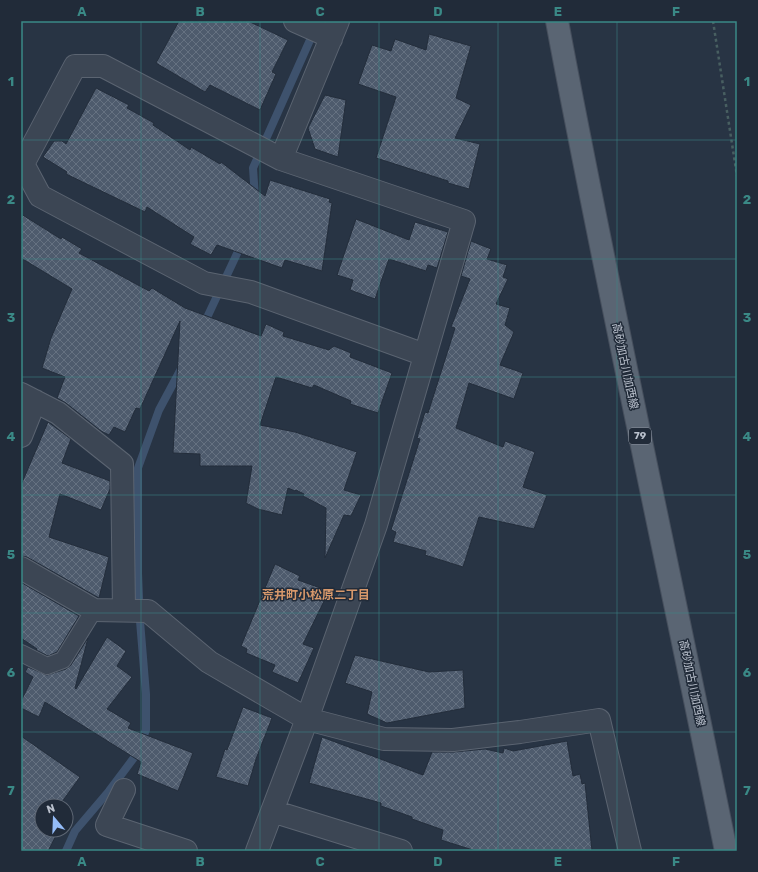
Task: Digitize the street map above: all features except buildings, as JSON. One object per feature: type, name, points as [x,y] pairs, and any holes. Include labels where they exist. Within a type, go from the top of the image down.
[{"type":"main road","name":"高砂加古川加西線","points":[[557,21],[611,300],[699,715],[726,851]]},
{"type":"street","points":[[295,21],[322,33],[334,30]]},
{"type":"street","points":[[281,159],[334,30]]},
{"type":"street","points":[[257,851],[307,719],[376,524],[464,221],[281,159],[103,66],[75,66],[23,164],[40,196],[204,283],[251,292],[425,355]]},
{"type":"street","points":[[21,436],[28,398],[58,413],[122,464],[124,610]]},
{"type":"street","points":[[21,568],[94,610],[148,611],[209,662],[307,719],[384,739],[454,740],[599,720],[630,851]]},
{"type":"street","points":[[124,790],[107,825],[186,851]]},
{"type":"street","points":[[272,811],[401,851]]},
{"type":"lane","points":[[21,652],[47,666],[63,660],[94,610]]},
{"type":"path","points":[[713,21],[737,176]]},
{"type":"waterway","points":[[255,198],[253,168],[314,31]]},
{"type":"waterway","points":[[203,326],[242,243]]},
{"type":"waterway","points":[[66,851],[75,831],[109,791],[136,755],[146,730],[146,694],[138,573],[138,468],[159,410],[182,367]]},
{"type":"district","name":"荒井町小松原二丁目","points":[[316,595]]}]
